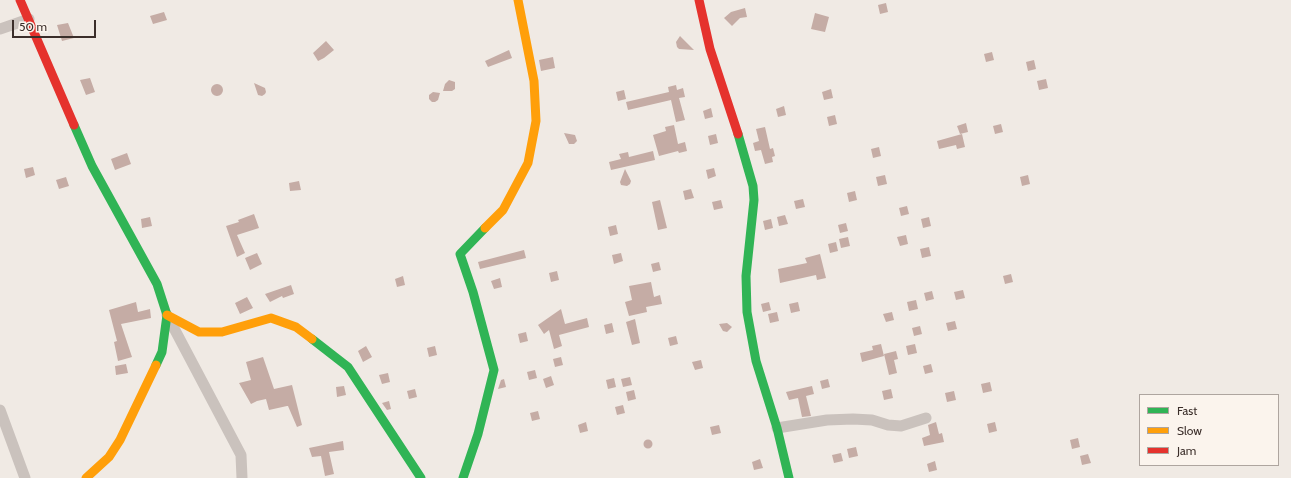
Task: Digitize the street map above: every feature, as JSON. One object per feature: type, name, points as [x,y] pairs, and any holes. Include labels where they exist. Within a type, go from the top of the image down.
[{"type":"street","points":[[20,0],[92,166],[157,284],[167,315],[241,455],[242,478]]},
{"type":"street","points":[[463,478],[478,434],[494,370],[473,292],[460,254],[503,210],[528,163],[536,121],[534,81],[518,0]]},
{"type":"street","points":[[699,0],[711,54],[729,104],[753,186],[754,200],[746,276],[747,312],[756,361],[789,478]]},
{"type":"street","points":[[0,29],[29,19]]},
{"type":"street","points":[[86,478],[109,457],[120,440],[162,352],[167,315]]},
{"type":"street","points":[[167,315],[199,332],[222,332],[271,318],[296,327],[348,367],[421,478]]},
{"type":"street","points":[[0,410],[25,478]]},
{"type":"street","points":[[776,428],[826,420],[872,420],[888,425],[901,426],[926,418]]},
{"type":"building","points":[[886,3],[888,12],[880,14],[878,5]]},
{"type":"building","points":[[745,8],[747,17],[740,18],[732,26],[724,18],[731,12]]},
{"type":"building","points":[[164,12],[167,20],[153,24],[150,16]]},
{"type":"building","points":[[815,13],[829,17],[825,32],[811,29]]},
{"type":"building","points":[[68,23],[74,38],[62,41],[57,25]]},
{"type":"building","points":[[680,36],[694,50],[679,49],[677,47],[676,42]]},
{"type":"building","points":[[326,41],[334,50],[318,61],[313,53]]},
{"type":"building","points":[[509,50],[512,58],[488,67],[485,61]]},
{"type":"building","points":[[992,52],[994,60],[986,62],[984,54]]},
{"type":"building","points":[[553,57],[555,68],[541,71],[539,60]]},
{"type":"building","points":[[1034,60],[1036,69],[1028,71],[1026,62]]},
{"type":"building","points":[[90,78],[95,92],[86,95],[80,80]]},
{"type":"building","points":[[1046,79],[1048,88],[1039,90],[1037,81]]},
{"type":"building","points":[[449,80],[455,82],[455,89],[452,91],[443,91],[445,84]]},
{"type":"building","points":[[254,83],[265,88],[265,94],[262,96],[258,95]]},
{"type":"building","points":[[215,84],[219,84],[223,90],[219,96],[215,96],[211,92],[211,88]]},
{"type":"building","points":[[676,85],[677,90],[683,88],[685,97],[679,98],[685,120],[676,122],[671,100],[628,110],[626,102],[669,92],[668,87]]},
{"type":"building","points":[[831,89],[833,98],[824,100],[822,92]]},
{"type":"building","points":[[624,90],[626,99],[618,101],[616,92]]},
{"type":"building","points":[[433,92],[440,93],[438,100],[435,102],[432,102],[429,99],[429,95]]},
{"type":"building","points":[[784,106],[786,115],[778,117],[776,109]]},
{"type":"building","points":[[711,108],[713,117],[705,119],[703,111]]},
{"type":"building","points":[[835,115],[837,124],[829,126],[827,117]]},
{"type":"building","points":[[966,123],[968,132],[960,134],[957,126]]},
{"type":"building","points":[[1001,124],[1003,132],[995,134],[993,126]]},
{"type":"building","points":[[674,125],[678,144],[685,142],[687,151],[679,153],[678,151],[659,156],[653,135],[666,131],[665,127]]},
{"type":"building","points":[[765,127],[770,149],[773,148],[775,156],[772,157],[773,162],[765,164],[761,150],[755,151],[753,143],[759,141],[756,129]]},
{"type":"building","points":[[564,133],[575,135],[577,141],[574,144],[569,144]]},
{"type":"building","points":[[716,134],[718,143],[710,145],[708,136]]},
{"type":"building","points":[[962,134],[965,147],[957,149],[956,145],[939,149],[937,141]]},
{"type":"building","points":[[879,147],[881,156],[873,158],[871,149]]},
{"type":"building","points":[[653,151],[655,160],[611,170],[609,162],[621,159],[619,154],[628,152],[629,157]]},
{"type":"building","points":[[127,153],[131,164],[115,170],[111,159]]},
{"type":"building","points":[[33,167],[35,175],[26,178],[24,169]]},
{"type":"building","points":[[714,168],[716,176],[708,179],[706,170]]},
{"type":"building","points":[[625,169],[631,181],[627,186],[621,185],[620,182]]},
{"type":"building","points":[[885,175],[887,184],[878,186],[876,177]]},
{"type":"building","points":[[1028,175],[1030,184],[1022,186],[1020,177]]},
{"type":"building","points":[[66,177],[69,186],[59,189],[56,180]]},
{"type":"building","points":[[299,181],[301,190],[290,191],[289,183]]},
{"type":"building","points":[[691,189],[694,198],[685,200],[683,191]]},
{"type":"building","points":[[855,191],[857,200],[849,202],[847,193]]},
{"type":"building","points":[[803,199],[805,207],[796,209],[794,201]]},
{"type":"building","points":[[660,200],[667,228],[658,230],[652,202]]},
{"type":"building","points":[[721,200],[723,208],[714,210],[712,202]]},
{"type":"building","points":[[907,206],[909,214],[901,216],[899,208]]},
{"type":"building","points":[[254,214],[259,228],[237,235],[245,253],[237,257],[226,226],[239,222],[238,220]]},
{"type":"building","points":[[785,215],[788,224],[779,226],[777,217]]},
{"type":"building","points":[[150,217],[152,226],[142,228],[141,219]]},
{"type":"building","points":[[929,217],[931,226],[923,228],[921,219]]},
{"type":"building","points":[[771,219],[773,228],[765,230],[763,221]]},
{"type":"building","points":[[846,223],[848,231],[840,233],[838,225]]},
{"type":"building","points":[[616,225],[618,234],[610,236],[608,227]]},
{"type":"building","points":[[906,235],[908,244],[900,246],[897,237]]},
{"type":"building","points":[[848,237],[850,246],[841,248],[839,239]]},
{"type":"building","points":[[836,242],[838,251],[830,253],[828,244]]},
{"type":"building","points":[[929,247],[931,256],[922,258],[920,249]]},
{"type":"building","points":[[524,250],[526,258],[480,269],[478,262]]},
{"type":"building","points":[[257,253],[262,264],[250,270],[245,258]]},
{"type":"building","points":[[621,253],[623,261],[614,264],[612,255]]},
{"type":"building","points":[[820,254],[826,278],[817,280],[816,275],[780,283],[778,269],[807,263],[805,258]]},
{"type":"building","points":[[659,262],[661,270],[653,272],[651,264]]},
{"type":"building","points":[[557,271],[559,280],[551,282],[549,273]]},
{"type":"building","points":[[1011,274],[1013,282],[1005,284],[1003,276]]},
{"type":"building","points":[[403,276],[405,285],[397,287],[395,279]]},
{"type":"building","points":[[500,278],[502,287],[494,289],[491,281]]},
{"type":"building","points":[[651,282],[654,297],[660,295],[662,304],[646,307],[647,312],[629,316],[625,302],[632,300],[629,286]]},
{"type":"building","points":[[291,285],[294,294],[283,298],[282,296],[270,302],[265,294]]},
{"type":"building","points":[[963,290],[965,298],[956,300],[954,292]]},
{"type":"building","points":[[932,291],[934,299],[926,301],[924,293]]},
{"type":"building","points":[[247,297],[253,308],[240,314],[235,303]]},
{"type":"building","points":[[916,300],[918,309],[909,311],[907,302]]},
{"type":"building","points":[[136,302],[138,312],[150,309],[151,318],[121,324],[132,357],[118,361],[114,342],[117,341],[109,310]]},
{"type":"building","points":[[769,302],[771,310],[763,312],[761,304]]},
{"type":"building","points":[[798,302],[800,311],[791,313],[789,304]]},
{"type":"building","points":[[561,309],[565,324],[587,318],[589,327],[559,335],[562,346],[554,349],[549,330],[544,334],[538,325]]},
{"type":"building","points":[[777,312],[779,321],[770,323],[768,314]]},
{"type":"building","points":[[892,312],[894,320],[886,322],[883,314]]},
{"type":"building","points":[[635,319],[640,343],[632,345],[626,322]]},
{"type":"building","points":[[955,321],[957,329],[948,331],[946,323]]},
{"type":"building","points":[[612,323],[614,332],[606,334],[604,325]]},
{"type":"building","points":[[727,323],[732,327],[727,332],[723,331],[719,324]]},
{"type":"building","points":[[920,326],[922,334],[914,336],[912,328]]},
{"type":"building","points":[[526,332],[528,341],[520,343],[518,334]]},
{"type":"building","points":[[676,336],[678,344],[670,346],[668,338]]},
{"type":"building","points":[[881,344],[884,356],[862,362],[860,353],[873,350],[872,346]]},
{"type":"building","points":[[915,344],[917,353],[908,355],[906,346]]},
{"type":"building","points":[[366,346],[372,357],[363,362],[358,351]]},
{"type":"building","points":[[435,346],[437,355],[429,357],[427,348]]},
{"type":"building","points":[[896,351],[898,359],[894,360],[897,373],[889,375],[884,354]]},
{"type":"building","points":[[263,357],[274,389],[292,385],[302,425],[297,427],[288,406],[269,410],[266,399],[251,404],[239,383],[251,380],[246,362]]},
{"type":"building","points":[[561,357],[563,365],[555,367],[553,359]]},
{"type":"building","points":[[701,360],[703,368],[695,370],[692,362]]},
{"type":"building","points":[[126,364],[128,373],[116,375],[115,366]]},
{"type":"building","points":[[931,364],[933,372],[925,374],[923,366]]},
{"type":"building","points":[[535,370],[537,378],[529,380],[527,372]]},
{"type":"building","points":[[388,373],[390,382],[382,384],[379,375]]},
{"type":"building","points":[[551,376],[554,385],[546,388],[543,379]]},
{"type":"building","points":[[630,377],[632,385],[623,387],[621,379]]},
{"type":"building","points":[[614,378],[616,387],[608,389],[606,380]]},
{"type":"building","points":[[504,379],[506,387],[498,389],[501,380]]},
{"type":"building","points":[[828,379],[830,387],[822,389],[820,381]]},
{"type":"building","points":[[990,382],[992,391],[983,393],[981,384]]},
{"type":"building","points":[[344,386],[346,395],[337,397],[336,387]]},
{"type":"building","points":[[812,386],[814,394],[806,396],[811,416],[802,417],[798,398],[789,400],[786,392]]},
{"type":"building","points":[[415,389],[417,397],[409,399],[407,391]]},
{"type":"building","points":[[891,389],[893,398],[884,400],[882,391]]},
{"type":"building","points":[[634,390],[636,399],[628,401],[626,392]]},
{"type":"building","points":[[954,391],[956,400],[947,402],[945,393]]},
{"type":"building","points":[[389,401],[391,409],[387,410],[382,403]]},
{"type":"building","points":[[623,405],[625,413],[617,415],[615,407]]},
{"type":"building","points":[[538,411],[540,419],[532,421],[530,413]]},
{"type":"building","points":[[586,422],[588,431],[580,433],[578,425]]},
{"type":"building","points":[[936,422],[939,434],[942,433],[944,442],[924,446],[922,438],[930,435],[928,425]]},
{"type":"building","points":[[995,422],[997,431],[989,433],[987,424]]},
{"type":"building","points":[[719,425],[721,433],[712,435],[710,427]]},
{"type":"building","points":[[1078,438],[1080,447],[1072,449],[1070,440]]},
{"type":"building","points":[[648,439],[653,444],[648,449],[643,444]]},
{"type":"building","points":[[343,441],[344,450],[329,452],[334,474],[325,476],[321,456],[312,457],[309,448]]},
{"type":"building","points":[[856,447],[858,456],[849,458],[847,449]]},
{"type":"building","points":[[841,453],[843,461],[834,463],[832,455]]},
{"type":"building","points":[[1088,454],[1091,463],[1082,465],[1080,456]]},
{"type":"building","points":[[760,459],[763,468],[754,470],[752,462]]},
{"type":"building","points":[[935,461],[937,470],[929,472],[927,464]]},
{"type":"traffic: fast","points":[[74,125],[92,166],[157,284],[167,315],[162,352],[156,365]]},
{"type":"traffic: fast","points":[[738,134],[753,186],[754,200],[746,276],[747,312],[756,361],[777,428],[789,478]]},
{"type":"traffic: fast","points":[[463,478],[478,434],[494,370],[473,292],[460,254],[485,228]]},
{"type":"traffic: fast","points":[[312,339],[348,367],[421,478]]},
{"type":"traffic: slow","points":[[485,228],[503,210],[528,163],[536,121],[534,81],[518,0]]},
{"type":"traffic: slow","points":[[167,315],[199,332],[222,332],[271,318],[296,327],[312,339]]},
{"type":"traffic: slow","points":[[86,478],[109,457],[120,440],[156,365]]},
{"type":"traffic: jam","points":[[20,0],[74,125]]},
{"type":"traffic: jam","points":[[699,0],[710,49],[738,134]]}]
